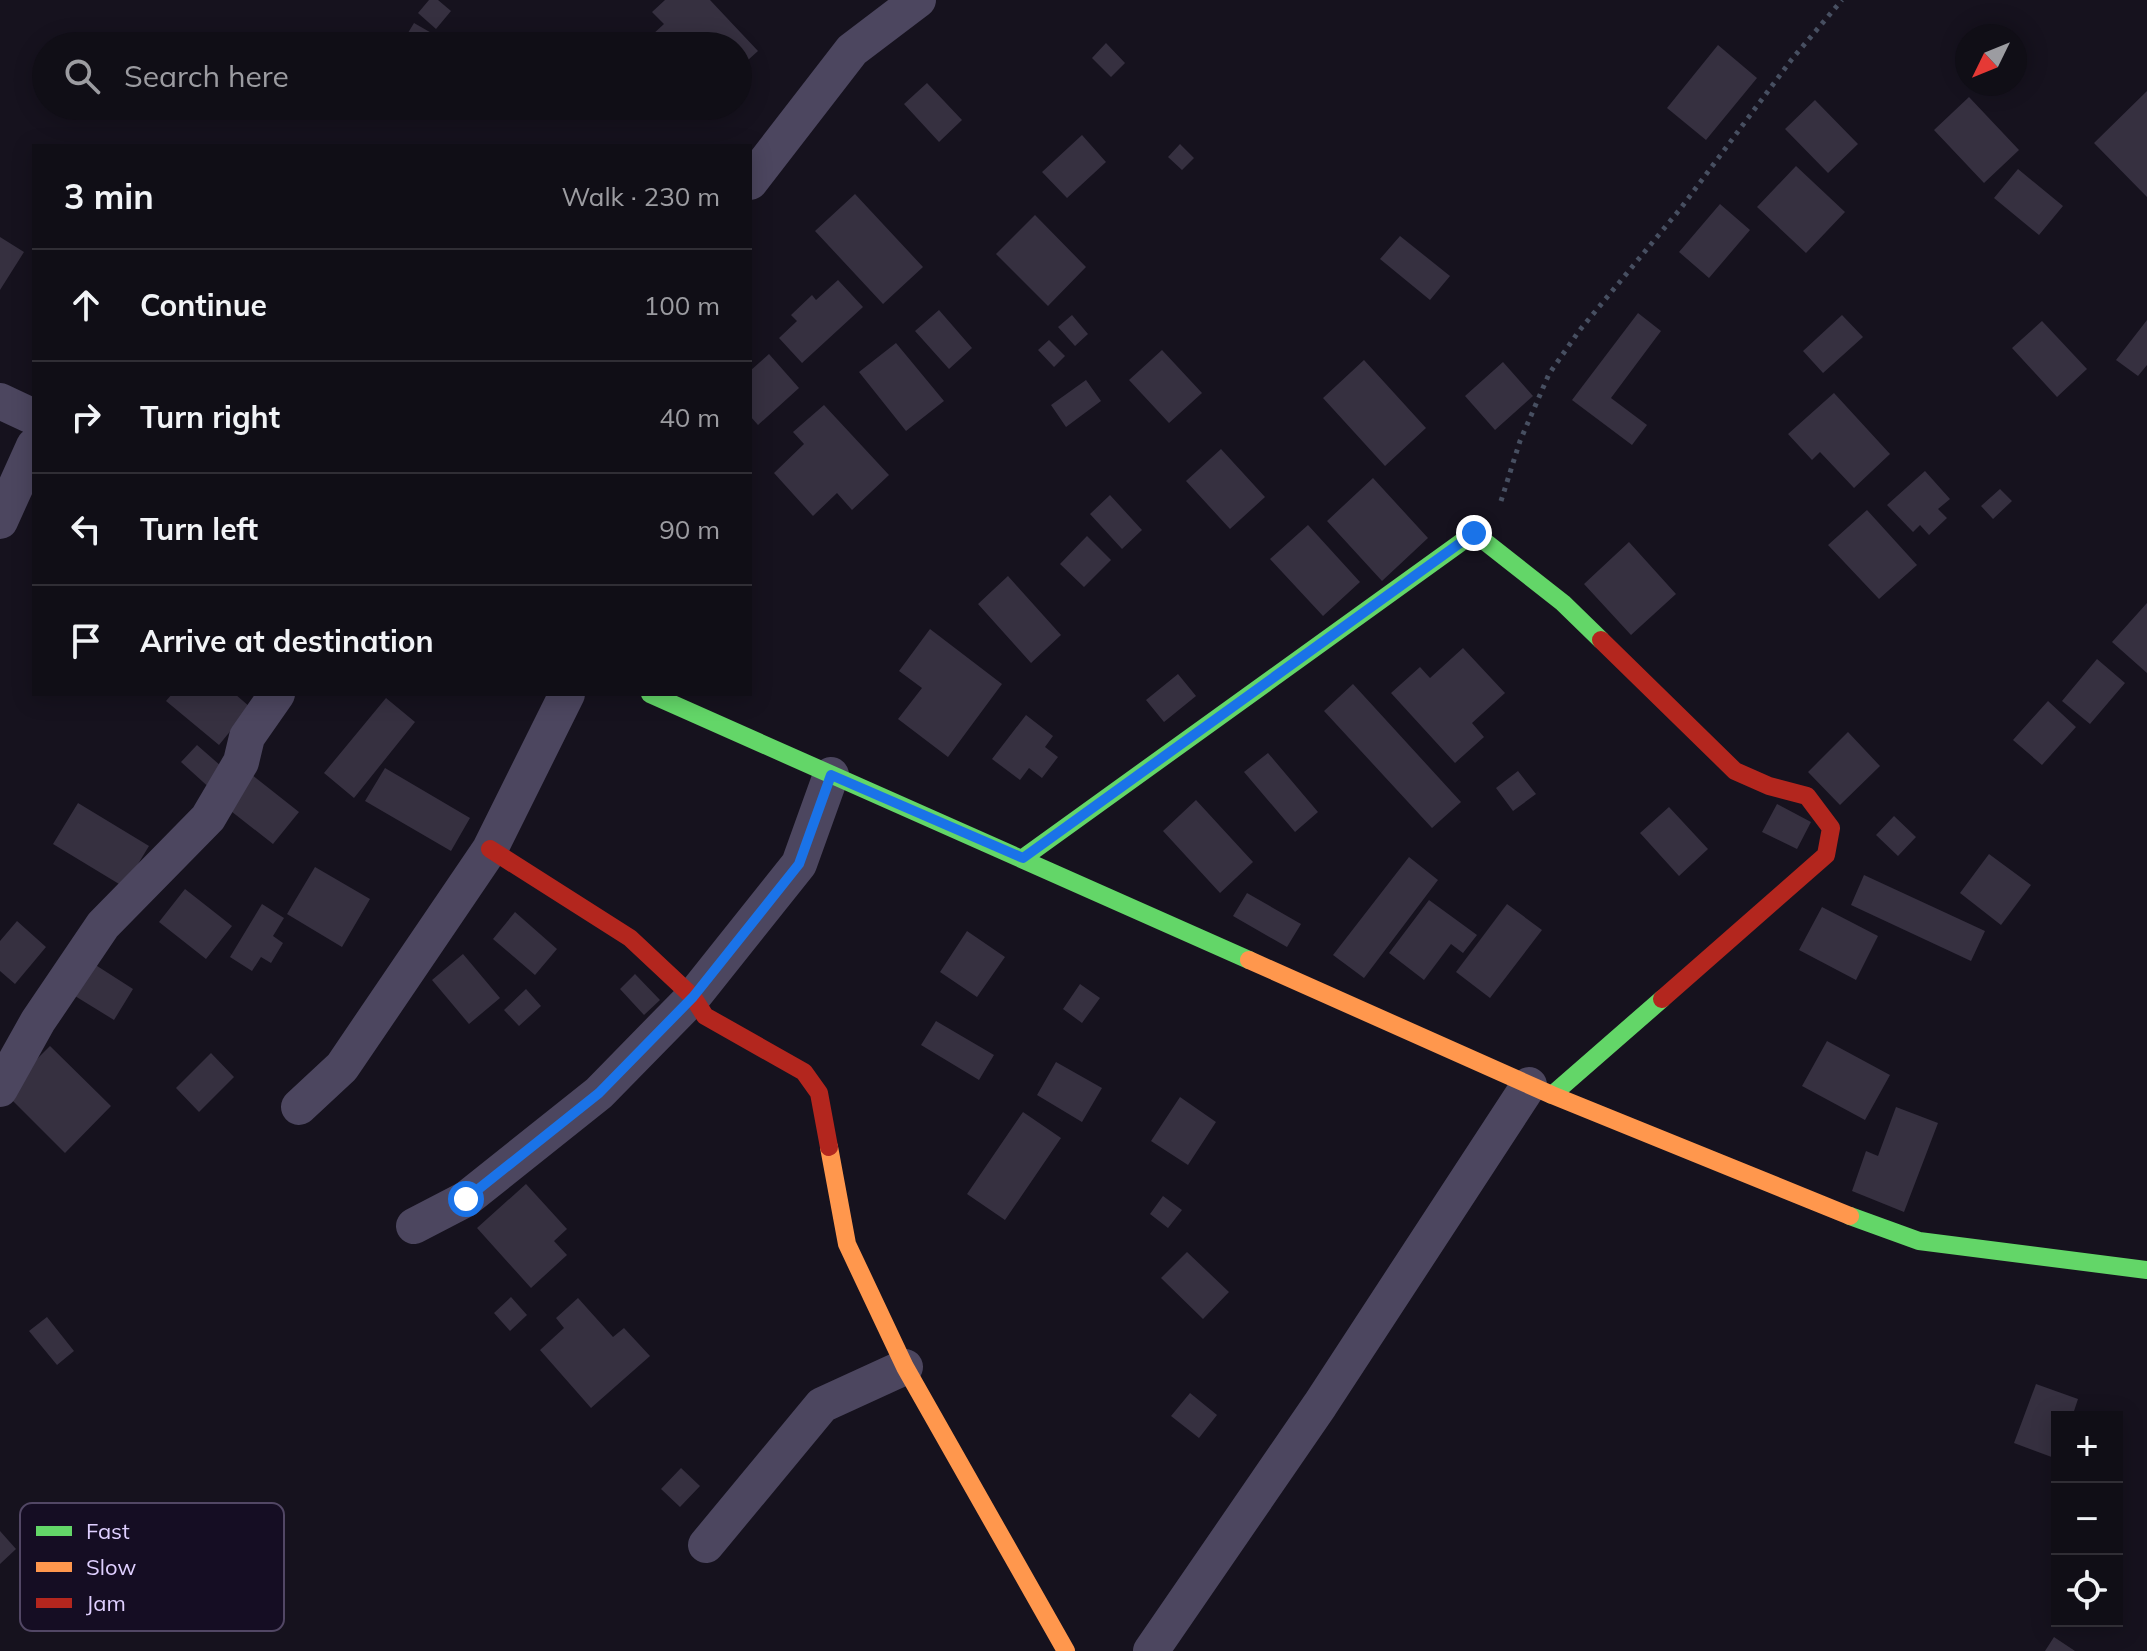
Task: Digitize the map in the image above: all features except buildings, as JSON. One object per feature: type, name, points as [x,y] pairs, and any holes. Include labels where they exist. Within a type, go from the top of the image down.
[{"type":"street","points":[[752,179],[852,50],[918,0]]},
{"type":"street","points":[[0,401],[32,416]]},
{"type":"street","points":[[0,521],[32,450]]},
{"type":"street","points":[[1023,858],[1474,533],[1563,603],[1735,771],[1769,786],[1807,796],[1831,828],[1826,855],[1541,1090],[1151,1651]]},
{"type":"street","points":[[0,1089],[38,1021],[103,925],[208,818],[241,762],[247,737],[276,696]]},
{"type":"street","points":[[299,1107],[342,1067],[490,849],[566,696]]},
{"type":"street","points":[[654,696],[1541,1090],[1778,1189],[1919,1241],[2147,1270]]},
{"type":"street","points":[[414,1226],[466,1199],[599,1093],[693,997],[799,864],[831,775]]},
{"type":"street","points":[[490,849],[630,938],[693,997],[705,1016],[804,1072],[819,1093],[847,1244],[905,1367],[1066,1651]]},
{"type":"street","points":[[706,1545],[822,1405],[905,1367]]},
{"type":"path","points":[[1474,533],[1494,514],[1506,493],[1520,441],[1549,374],[1579,331],[1681,208],[1792,59],[1842,0]]},
{"type":"traffic: fast","points":[[1023,858],[1474,533],[1563,603],[1601,640]]},
{"type":"traffic: fast","points":[[655,696],[1249,960]]},
{"type":"traffic: fast","points":[[1552,1095],[1662,999]]},
{"type":"traffic: fast","points":[[1850,1216],[1919,1241],[2147,1270]]},
{"type":"traffic: slow","points":[[1249,960],[1552,1095],[1850,1216]]},
{"type":"traffic: slow","points":[[829,1147],[847,1244],[905,1367],[1066,1651]]},
{"type":"traffic: jam","points":[[1601,640],[1735,771],[1769,786],[1807,796],[1831,828],[1826,855],[1662,999]]},
{"type":"traffic: jam","points":[[490,849],[630,938],[693,997],[705,1016],[804,1072],[819,1093],[829,1147]]},
{"type":"route","points":[[466,1199],[599,1093],[693,997],[799,864],[831,775],[1023,858],[1313,646],[1474,533]]}]
